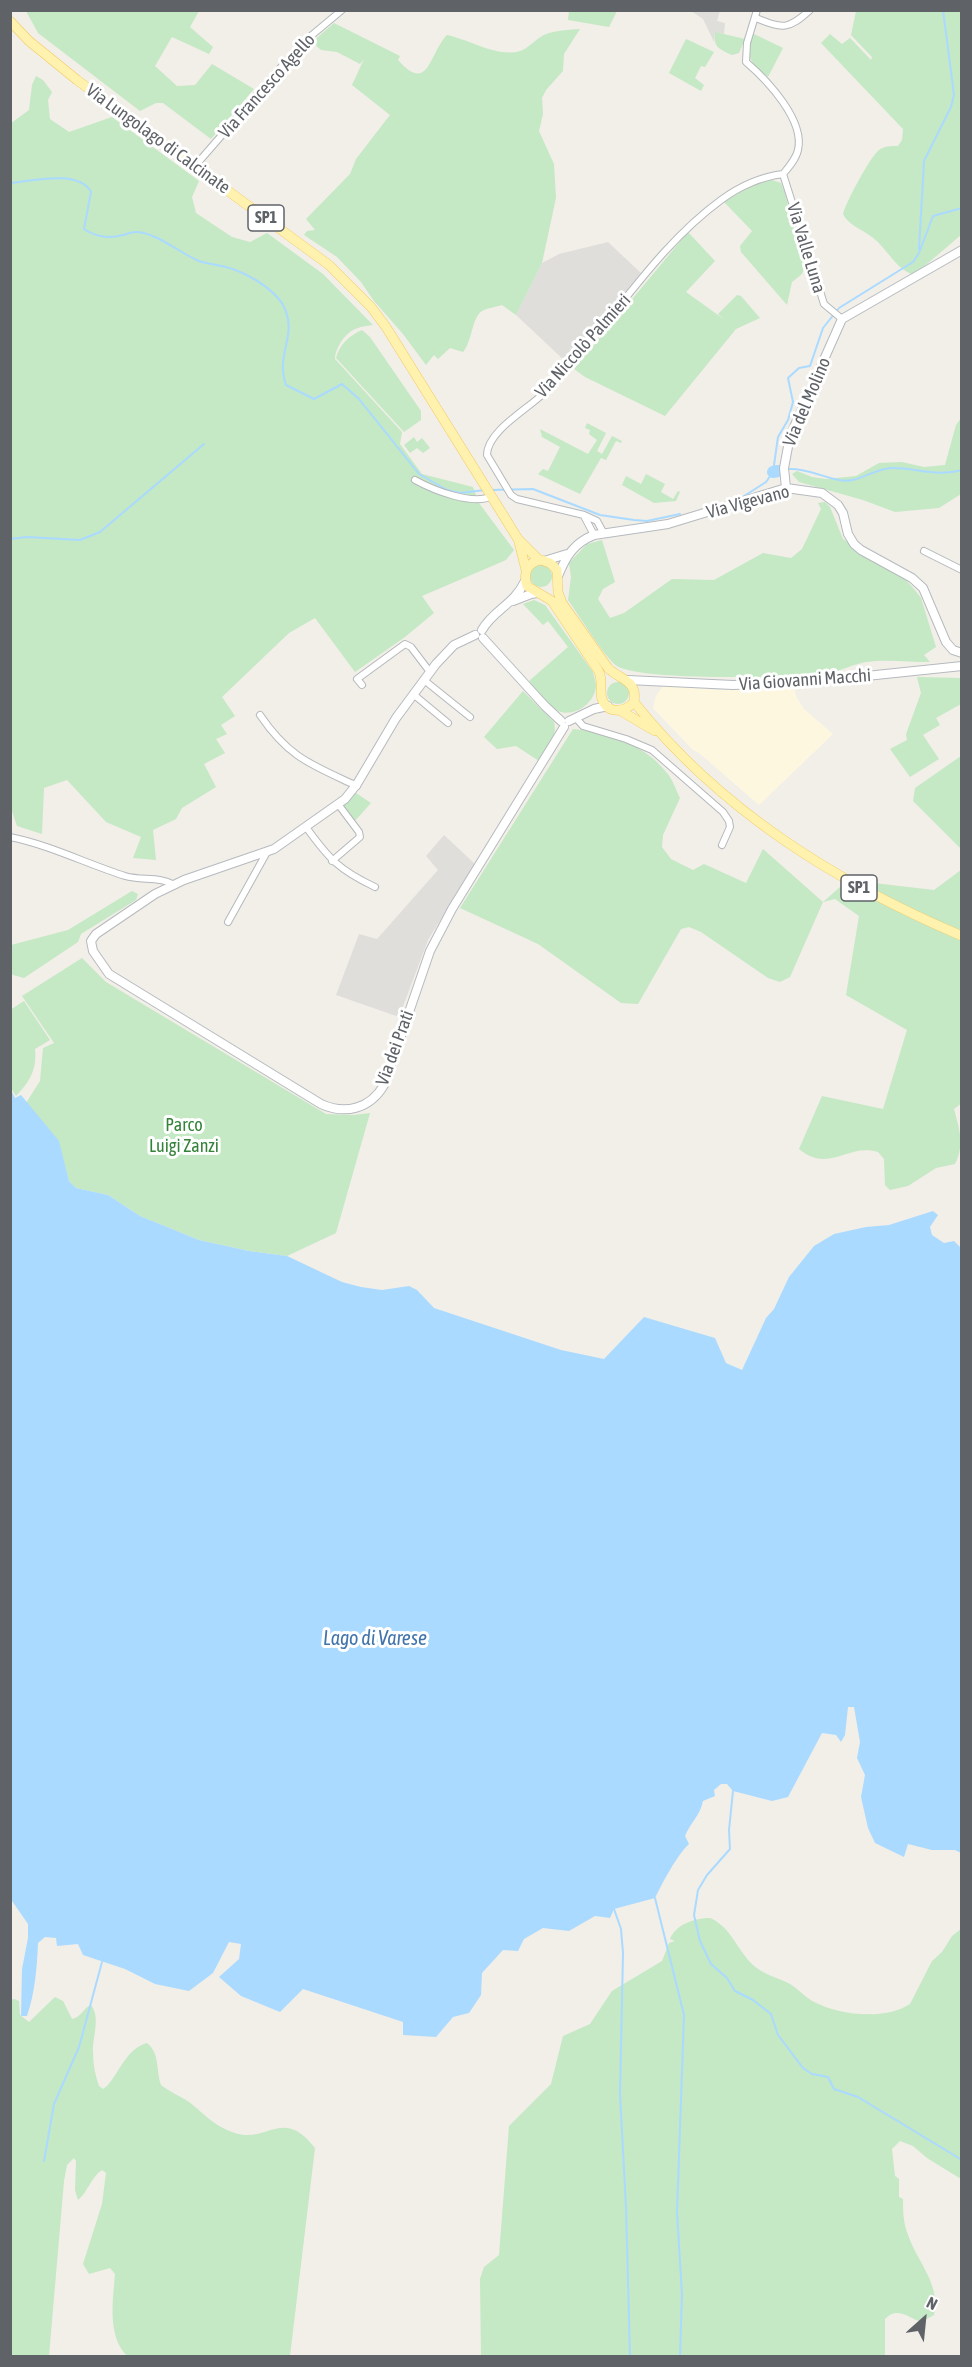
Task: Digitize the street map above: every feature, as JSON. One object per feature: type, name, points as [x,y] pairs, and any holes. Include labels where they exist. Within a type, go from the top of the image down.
[{"type":"main road","name":"Via Lungolago di Calcinate","points":[[10,21],[29,41],[77,80],[328,265],[370,307],[386,327],[491,495]]},
{"type":"main road","name":"SP1","points":[[491,495],[518,539],[541,561],[552,565],[558,576],[558,592],[562,603],[608,668],[627,680],[659,734],[707,782],[763,826],[849,883],[962,936]]},
{"type":"main road","name":"SP1","points":[[518,539],[526,570],[525,581]]},
{"type":"main road","points":[[526,570],[534,562],[541,561]]},
{"type":"main road","points":[[525,581],[529,588],[553,603],[598,669],[602,682],[601,694],[608,706]]},
{"type":"main road","points":[[621,711],[635,697]]},
{"type":"main road","name":"SP1","points":[[608,706],[621,711],[659,734]]},
{"type":"street","name":"Via Francesco Agello","points":[[195,166],[289,58],[306,40],[342,10]]},
{"type":"street","points":[[757,10],[747,43],[746,62],[772,87],[798,132],[798,152],[783,174]]},
{"type":"street","points":[[756,18],[783,27],[796,23],[810,10]]},
{"type":"street","name":"Via Valle Luna","points":[[783,174],[824,304],[840,318]]},
{"type":"street","name":"Via Niccolò Palmieri","points":[[599,533],[584,515],[517,499],[509,492],[487,455],[492,438],[544,393],[586,347],[664,252],[686,230],[720,201],[743,186],[770,176],[783,174]]},
{"type":"street","points":[[840,318],[962,250]]},
{"type":"street","name":"Via del Molino","points":[[786,488],[784,468],[790,436],[840,318]]},
{"type":"street","points":[[415,480],[463,497],[484,500],[491,495]]},
{"type":"street","name":"Via Vigevano","points":[[541,561],[567,554],[583,539],[599,533],[668,524],[786,488],[810,490],[832,498],[843,513],[848,534],[854,544],[912,578],[923,588],[946,642],[953,650],[962,653]]},
{"type":"street","points":[[924,551],[962,570]]},
{"type":"street","points":[[558,576],[567,554]]},
{"type":"street","points":[[513,601],[525,581]]},
{"type":"street","points":[[10,837],[128,877],[163,880],[175,885],[205,871],[267,851],[290,839],[338,804],[357,786],[392,723],[452,646],[463,639],[480,634],[489,620],[513,601],[537,593]]},
{"type":"street","points":[[480,634],[545,706],[568,722],[641,744],[668,762],[726,815],[730,827],[722,845]]},
{"type":"street","points":[[362,686],[357,679],[405,644],[411,647],[430,672]]},
{"type":"street","name":"Via Giovanni Macchi","points":[[627,680],[744,685],[809,682],[962,666]]},
{"type":"street","points":[[424,680],[470,717]]},
{"type":"street","points":[[635,697],[648,680]]},
{"type":"street","points":[[413,694],[448,723]]},
{"type":"street","points":[[588,711],[601,694]]},
{"type":"street","points":[[568,722],[588,711],[608,706]]},
{"type":"street","points":[[261,715],[276,739],[295,755],[357,786]]},
{"type":"street","name":"Via dei Prati","points":[[175,885],[154,894],[96,934],[91,941],[91,948],[104,968],[120,982],[329,1108],[348,1110],[357,1108],[372,1101],[384,1085],[433,945],[568,722]]},
{"type":"street","points":[[332,861],[360,837],[338,804]]},
{"type":"street","points":[[306,827],[332,861],[375,887]]},
{"type":"street","points":[[228,922],[267,851]]},
{"type":"shaded area","points":[[691,11],[720,11],[717,21],[725,23],[724,34],[715,33],[714,42],[703,19]]},
{"type":"shaded area","points":[[608,242],[641,273],[567,363],[516,315],[542,263],[559,254]]},
{"type":"shaded area","points":[[663,686],[720,690],[794,688],[804,709],[833,734],[759,805],[693,750],[653,708],[656,696]]},
{"type":"shaded area","points":[[444,835],[475,864],[428,940],[399,1017],[336,995],[359,934],[377,939],[438,870],[426,856]]},
{"type":"green space","points":[[569,10],[617,11],[609,27],[568,20]]},
{"type":"green space","points":[[26,11],[199,11],[190,27],[213,47],[209,54],[172,37],[155,66],[177,86],[195,85],[212,64],[254,89],[211,139],[163,103],[156,103],[140,111],[38,33]]},
{"type":"green space","points":[[856,11],[961,11],[961,235],[914,275],[901,268],[878,242],[852,224],[843,214],[853,190],[870,161],[881,149],[898,146],[902,140],[903,129],[821,43],[830,34],[842,44],[850,38],[871,60],[872,57],[851,35]]},
{"type":"green space","points":[[334,23],[400,56],[398,60],[408,70],[416,73],[422,72],[427,67],[447,35],[493,50],[511,52],[523,50],[548,33],[580,29],[564,54],[563,71],[542,98],[543,114],[539,131],[554,164],[556,198],[542,263],[516,315],[502,305],[482,311],[476,319],[463,352],[450,348],[438,359],[434,355],[426,365],[361,282],[337,257],[304,235],[307,231],[315,230],[306,219],[350,174],[356,159],[390,115],[352,85],[364,59],[360,64],[337,52],[321,50],[312,42]]},
{"type":"green space","points":[[715,32],[745,39],[739,53],[732,55],[718,47]]},
{"type":"green space","points":[[752,33],[783,48],[768,77],[757,68],[749,54]]},
{"type":"green space","points":[[686,39],[714,52],[705,67],[701,66],[695,78],[704,85],[701,91],[669,73]]},
{"type":"green space","points":[[36,76],[43,80],[52,92],[48,100],[50,119],[69,132],[112,117],[199,181],[192,197],[196,213],[232,237],[250,242],[267,233],[323,274],[373,325],[360,327],[345,336],[339,345],[335,359],[402,432],[400,444],[422,474],[473,487],[479,503],[514,550],[506,560],[422,596],[434,613],[405,637],[355,672],[315,618],[289,633],[222,697],[235,716],[221,725],[227,734],[216,739],[225,753],[204,764],[216,787],[182,808],[176,819],[153,830],[156,860],[133,858],[141,837],[106,822],[67,780],[44,788],[42,834],[17,826],[11,808],[10,124],[29,110],[32,85]]},
{"type":"green space","points":[[769,179],[781,183],[785,193],[804,269],[802,274],[792,282],[787,305],[741,252],[740,246],[752,231],[724,202]]},
{"type":"green space","points":[[688,232],[715,261],[686,292],[725,320],[718,314],[737,295],[741,296],[760,318],[736,329],[665,416],[585,377],[574,369]]},
{"type":"green space","points":[[362,330],[370,337],[421,411],[421,420],[404,432],[336,358],[346,341]]},
{"type":"green space","points":[[961,418],[961,494],[939,508],[895,512],[863,500],[799,482],[792,474],[797,471],[826,479],[856,476],[879,463],[902,462],[924,467],[945,465],[956,425]]},
{"type":"green space","points":[[587,423],[606,433],[597,451],[602,454],[612,436],[622,441],[621,443],[616,441],[606,460],[601,458],[580,494],[538,474],[543,469],[548,471],[560,447],[542,437],[540,429],[588,454],[597,440],[589,434],[590,430],[585,428]]},
{"type":"green space","points":[[414,437],[417,442],[422,438],[430,448],[423,453],[417,448],[410,453],[404,445]]},
{"type":"green space","points":[[646,474],[665,484],[661,492],[673,499],[678,491],[680,492],[676,501],[654,503],[622,485],[626,476],[641,484]]},
{"type":"green space","points":[[825,502],[830,507],[843,539],[906,580],[921,598],[936,647],[924,655],[930,662],[874,661],[830,673],[786,676],[686,676],[631,671],[617,666],[612,661],[568,600],[571,577],[569,563],[587,544],[602,540],[615,582],[603,589],[598,599],[610,618],[624,613],[672,579],[714,580],[763,553],[791,558],[802,549],[821,509],[818,503]]},
{"type":"green space","points":[[541,565],[549,568],[552,576],[549,584],[541,587],[533,584],[530,576],[533,568]]},
{"type":"green space","points":[[534,600],[545,605],[593,672],[595,692],[588,703],[577,711],[564,713],[554,709],[529,681],[568,647],[548,621],[543,625],[523,604]]},
{"type":"green space","points":[[917,677],[961,678],[961,704],[936,718],[940,725],[923,735],[939,759],[910,777],[890,749],[907,740],[906,734],[921,693]]},
{"type":"green space","points":[[618,682],[626,685],[629,693],[626,701],[618,704],[610,701],[607,693],[610,685]]},
{"type":"green space","points":[[523,691],[554,722],[553,738],[539,761],[516,746],[497,749],[484,737]]},
{"type":"green space","points":[[573,729],[599,733],[625,742],[648,755],[669,776],[680,798],[663,835],[662,847],[671,859],[693,870],[704,864],[746,883],[763,849],[823,902],[790,977],[780,982],[768,978],[701,932],[689,927],[681,929],[638,1004],[621,1003],[538,944],[460,908]]},
{"type":"green space","points":[[961,756],[961,849],[913,801],[915,788]]},
{"type":"green space","points":[[356,793],[371,803],[353,823],[341,807]]},
{"type":"green space","points":[[961,870],[962,1103],[954,1109],[960,1136],[960,1150],[955,1164],[936,1168],[908,1186],[890,1190],[885,1185],[884,1159],[878,1152],[857,1151],[829,1159],[820,1159],[799,1149],[822,1096],[883,1109],[907,1030],[846,995],[859,916],[835,899],[823,902],[848,880],[934,890]]},
{"type":"green space","points":[[132,891],[138,894],[136,900],[81,934],[78,942],[24,978],[13,975],[11,945],[68,930]]},
{"type":"green space","name":"Parco Luigi Zanzi","points":[[82,958],[106,982],[326,1114],[370,1113],[336,1233],[287,1256],[249,1251],[199,1240],[140,1216],[108,1195],[76,1188],[69,1181],[64,1163],[26,1103],[40,1081],[43,1048],[54,1043],[22,996]]},
{"type":"green space","points":[[24,1001],[50,1040],[35,1049],[35,1063],[31,1075],[16,1096],[11,1088],[10,1010]]},
{"type":"green space","points":[[710,1918],[729,1933],[747,1959],[761,1971],[790,1984],[812,2001],[823,2006],[861,2014],[887,2013],[910,2004],[932,1961],[942,1952],[952,1936],[961,1929],[961,2179],[927,2158],[913,2146],[900,2141],[892,2149],[895,2176],[899,2179],[899,2197],[903,2199],[906,2228],[931,2282],[935,2303],[934,2315],[921,2322],[898,2313],[885,2319],[885,2356],[481,2356],[480,2279],[484,2267],[499,2255],[509,2126],[551,2084],[563,2036],[590,2024],[612,1991],[662,1961],[669,1943],[675,1941],[670,1939],[677,1929],[698,1919]]},
{"type":"green space","points":[[55,1997],[63,2001],[72,2019],[91,2005],[94,2010],[96,2022],[93,2046],[95,2074],[99,2086],[103,2089],[134,2050],[147,2043],[156,2057],[161,2085],[189,2102],[215,2123],[227,2130],[246,2135],[275,2129],[294,2129],[315,2148],[290,2356],[127,2356],[116,2338],[114,2328],[115,2274],[110,2268],[89,2274],[83,2264],[102,2204],[106,2173],[102,2170],[98,2173],[78,2200],[75,2190],[76,2161],[74,2158],[67,2165],[64,2181],[49,2356],[11,2356],[10,2000],[19,2001],[20,2015],[29,2022]]},
{"type":"water","name":"Lago di Varese","points":[[11,1090],[15,1098],[21,1095],[59,1141],[69,1181],[76,1188],[108,1195],[140,1216],[199,1240],[249,1251],[287,1256],[342,1282],[361,1287],[382,1290],[409,1286],[417,1290],[434,1308],[561,1350],[604,1359],[644,1317],[715,1338],[726,1363],[742,1370],[766,1318],[774,1309],[789,1277],[814,1246],[834,1234],[889,1225],[933,1211],[938,1215],[930,1227],[932,1235],[944,1243],[954,1241],[962,1249],[961,1853],[955,1850],[932,1850],[908,1844],[904,1857],[875,1843],[868,1828],[861,1797],[865,1775],[857,1758],[860,1742],[854,1707],[848,1707],[845,1735],[841,1742],[836,1735],[822,1733],[788,1797],[772,1801],[733,1791],[727,1784],[721,1784],[714,1790],[715,1796],[703,1801],[700,1811],[685,1836],[689,1844],[675,1862],[655,1898],[614,1909],[610,1918],[595,1916],[569,1931],[543,1928],[524,1939],[518,1951],[503,1950],[482,1973],[481,1995],[469,2013],[453,2017],[436,2037],[403,2035],[403,2022],[303,1989],[280,2012],[241,1996],[219,1977],[239,1959],[241,1944],[229,1942],[213,1973],[189,1991],[155,1984],[125,1969],[83,1955],[78,1944],[57,1946],[56,1938],[45,1937],[38,1943],[30,2007],[27,2016],[21,2016],[22,1969],[28,1938],[28,1924],[10,1898]]},
{"type":"waterway","points":[[919,249],[924,161],[951,107],[954,95],[943,10]]},
{"type":"waterway","points":[[10,183],[54,178],[76,181],[85,185],[91,192],[84,229],[89,232],[108,237],[134,232],[144,233],[160,239],[199,261],[231,268],[256,280],[282,303],[288,319],[289,329],[283,364],[286,385],[314,399],[342,384],[359,399],[419,474],[447,490],[460,493],[485,490]]},
{"type":"waterway","points":[[741,498],[766,482],[773,472],[778,437],[788,420],[793,402],[788,378],[799,368],[810,366],[823,328],[839,308],[913,262],[919,253],[933,216],[962,208]]},
{"type":"waterway","points":[[10,539],[27,537],[80,540],[100,532],[204,444]]},
{"type":"waterway","points":[[789,469],[846,481],[892,468],[944,473],[962,470]]},
{"type":"waterway","points":[[773,472],[778,471]]},
{"type":"waterway","points":[[490,490],[533,489],[600,515],[634,520],[647,521],[680,514]]},
{"type":"waterway","points":[[733,1791],[729,1830],[730,1849],[707,1875],[698,1890],[694,1915],[700,1941],[711,1964],[727,1978],[735,1991],[753,2000],[771,2014],[778,2035],[803,2068],[812,2074],[828,2077],[834,2089],[858,2097],[962,2160]]},
{"type":"waterway","points":[[655,1898],[684,2015],[677,2212],[682,2295],[680,2356]]},
{"type":"waterway","points":[[614,1909],[621,1929],[623,1953],[620,2094],[630,2356]]},
{"type":"waterway","points":[[44,2161],[54,2104],[79,2047],[102,1962]]}]
